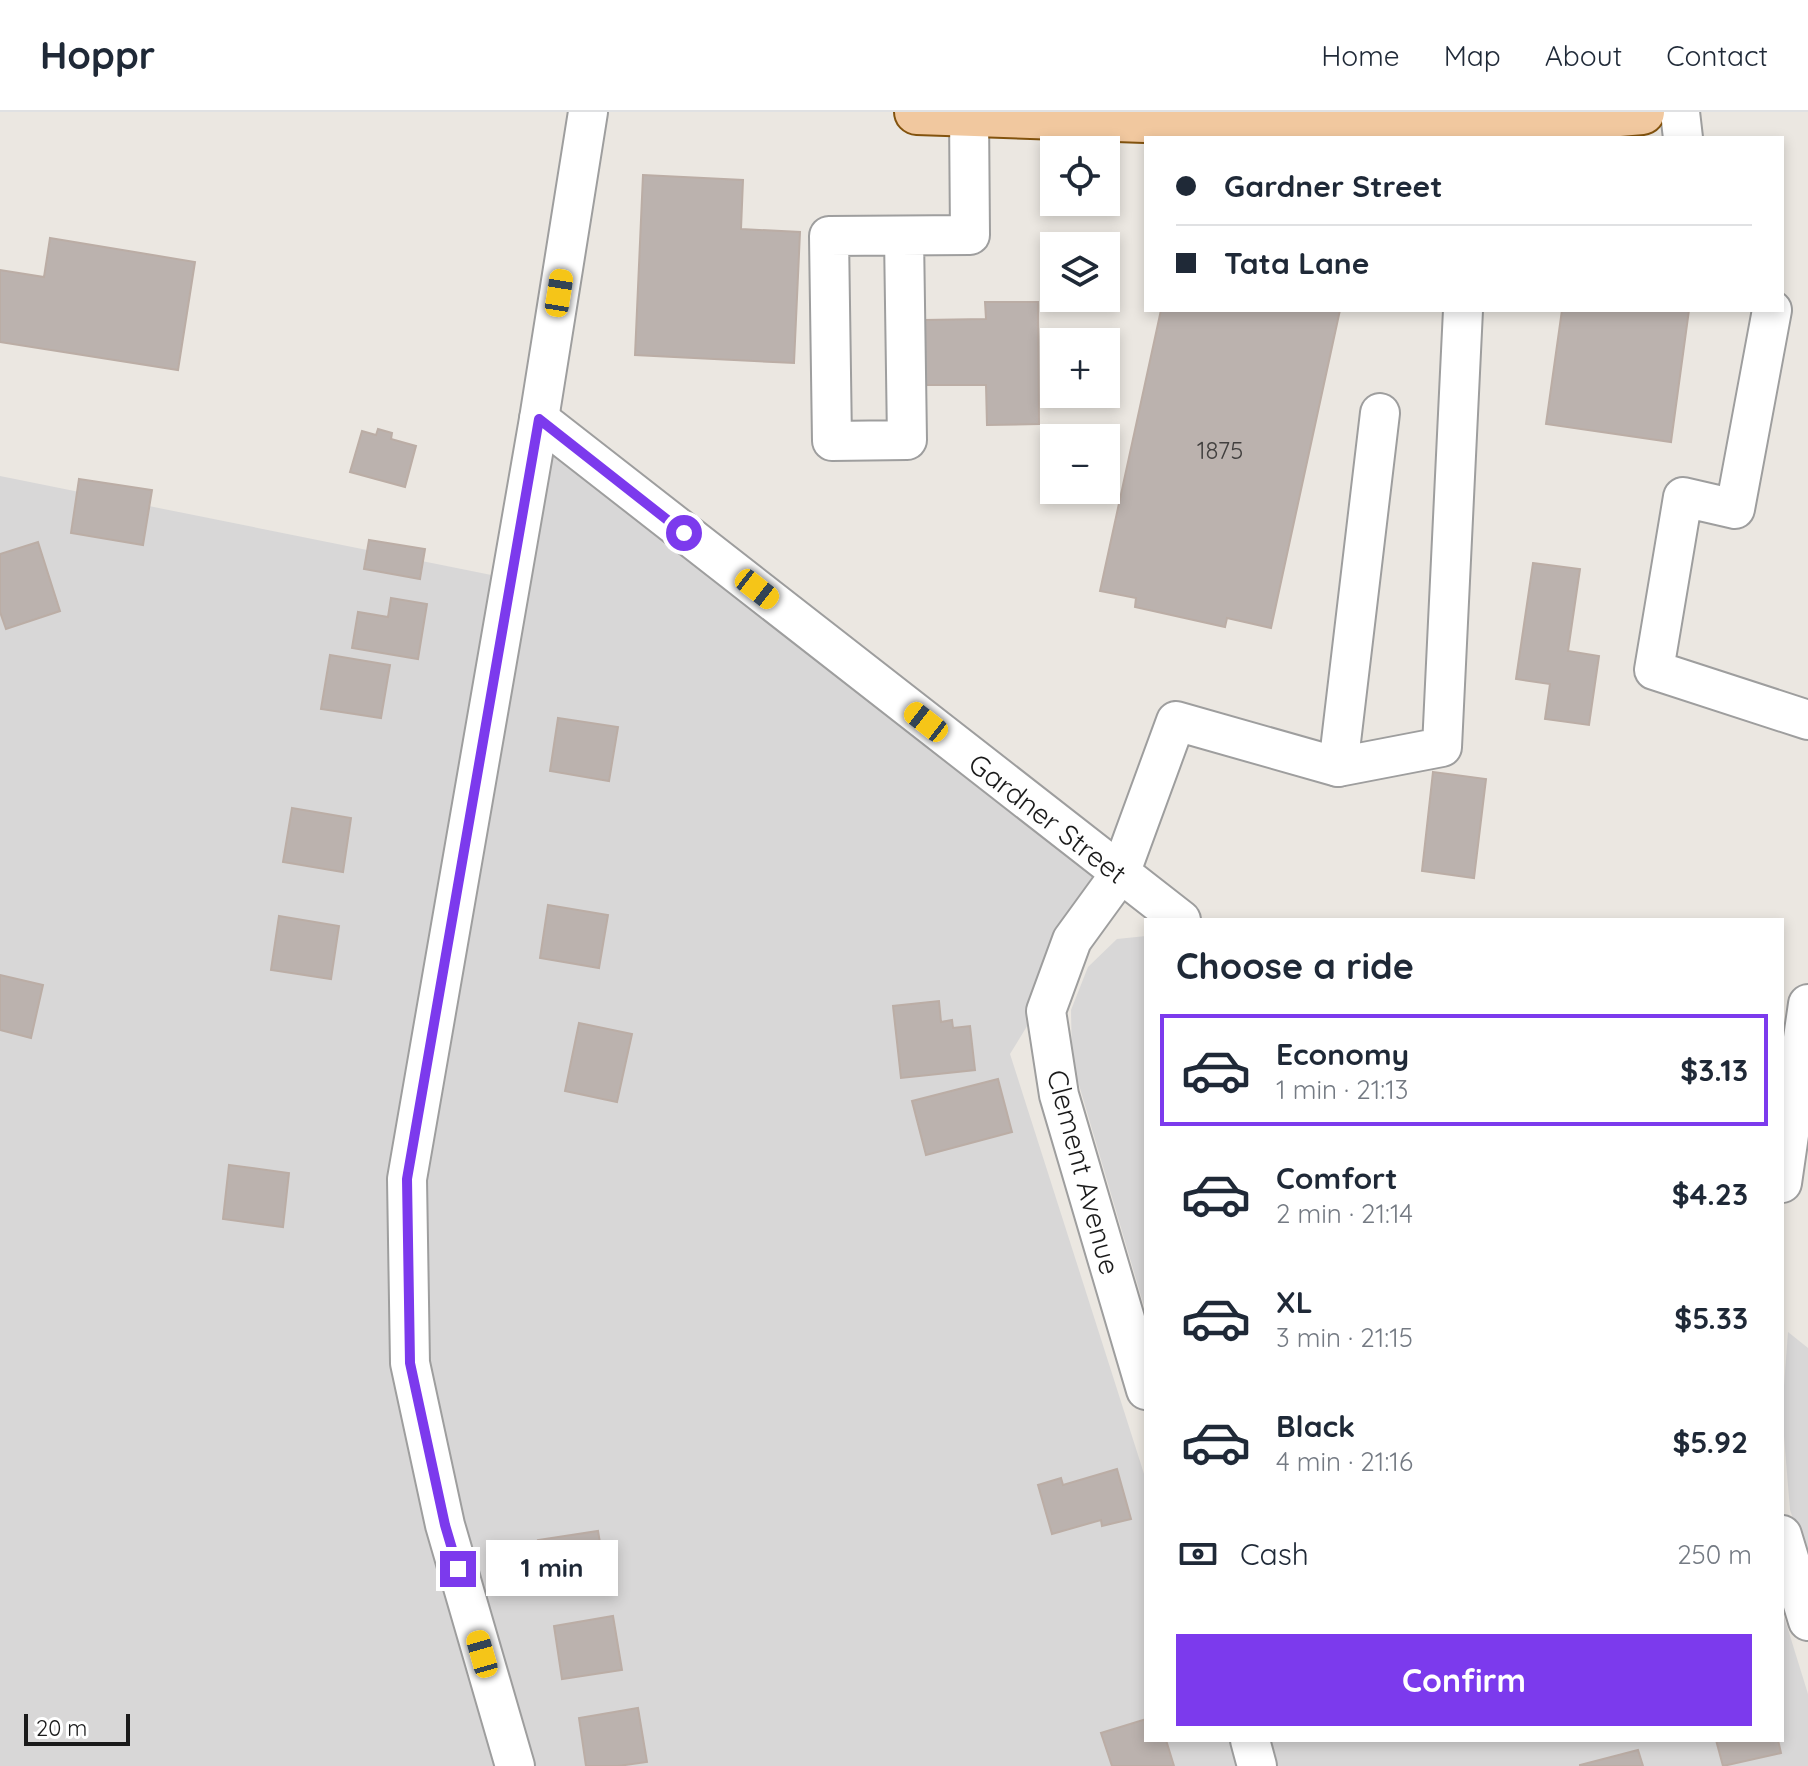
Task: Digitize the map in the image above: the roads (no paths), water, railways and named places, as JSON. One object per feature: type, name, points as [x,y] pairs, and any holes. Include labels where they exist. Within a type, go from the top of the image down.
[{"type":"main road","points":[[917,112],[1028,114],[1156,129],[1403,133],[1642,112]]},
{"type":"street","points":[[515,1766],[445,1525],[410,1363],[407,1179],[539,419],[588,112]]},
{"type":"street","points":[[1680,112],[1683,136]]},
{"type":"street","points":[[904,236],[907,440],[832,441],[829,236],[970,235],[969,114]]},
{"type":"street","points":[[1380,413],[1338,767],[1442,747],[1463,312]]},
{"type":"street","points":[[1772,312],[1735,509],[1683,497],[1654,670],[1808,720]]},
{"type":"street","name":"Gardner Street","points":[[539,419],[1178,918]]},
{"type":"street","name":"Clement Avenue","points":[[1144,1383],[1059,1095],[1046,1011],[1072,940],[1120,874],[1176,721],[1338,767]]},
{"type":"street","points":[[1784,1175],[1800,1114],[1808,1004]]},
{"type":"street","points":[[1784,1542],[1808,1621]]},
{"type":"street","points":[[1251,1742],[1257,1766]]}]
